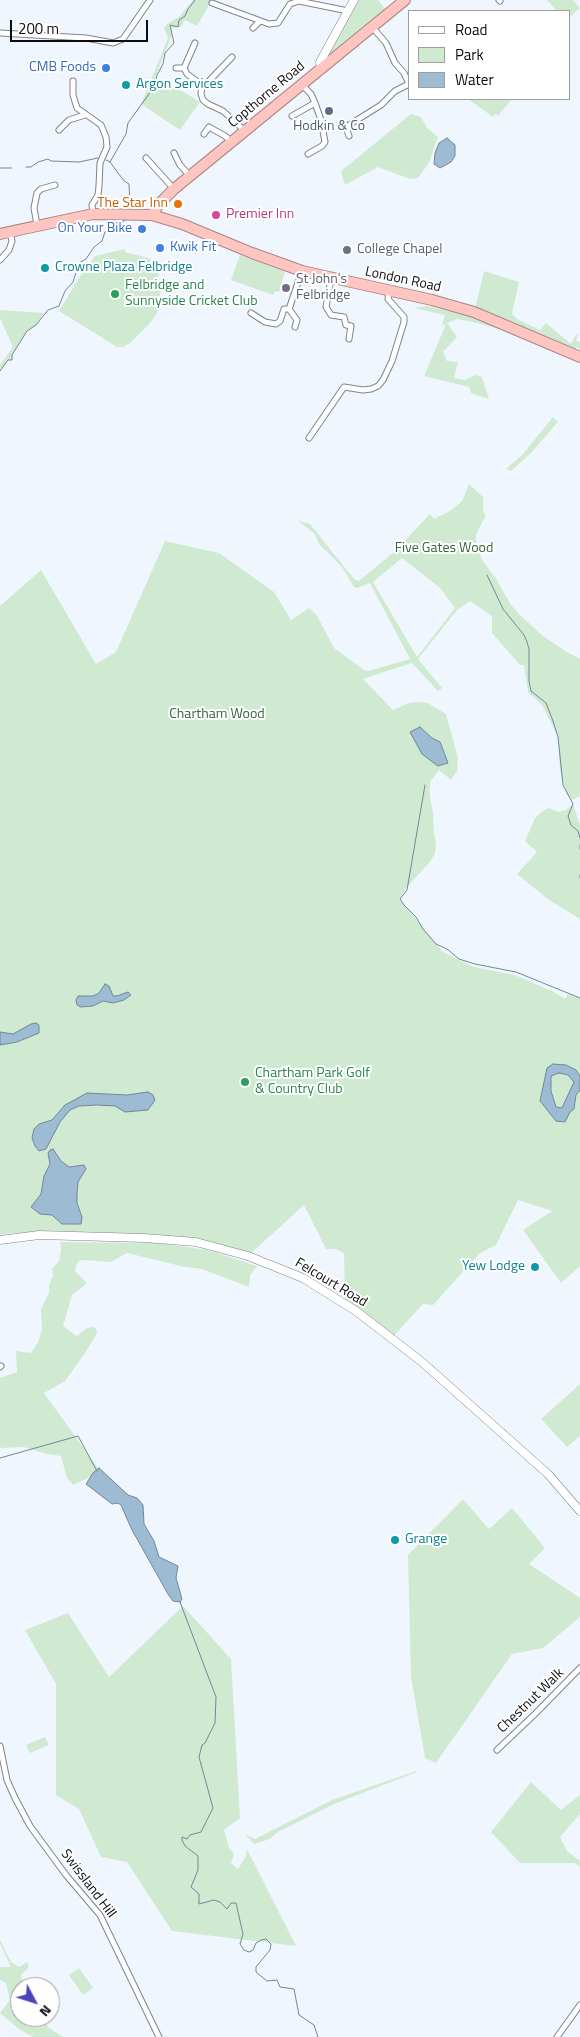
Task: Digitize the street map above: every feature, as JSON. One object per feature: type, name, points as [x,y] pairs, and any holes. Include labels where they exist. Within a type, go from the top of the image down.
[{"type":"highway","name":"Copthorne Road","points":[[152,215],[159,204],[174,189],[405,0]]},
{"type":"highway","name":"London Road","points":[[5,233],[93,214],[152,215],[182,224],[302,271],[432,300],[474,312],[580,357]]},
{"type":"street","points":[[0,33],[86,38],[113,43],[123,39],[150,0]]},
{"type":"street","points":[[321,68],[320,62],[354,0]]},
{"type":"street","points":[[212,3],[269,24],[278,23],[290,4],[299,1],[348,11]]},
{"type":"street","points":[[253,28],[260,21]]},
{"type":"street","points":[[373,28],[386,43],[395,63],[404,73],[408,82]]},
{"type":"street","points":[[195,42],[184,68],[187,74],[202,85]]},
{"type":"street","points":[[202,85],[209,81],[232,57]]},
{"type":"street","points":[[176,68],[184,68]]},
{"type":"street","points":[[73,82],[74,103],[85,115],[101,124],[106,136],[107,147],[100,164],[99,186],[92,205],[93,214]]},
{"type":"street","points":[[301,84],[311,94],[315,103],[322,120],[325,142],[324,145],[308,154]]},
{"type":"street","points":[[349,136],[347,127],[381,106],[395,91],[408,84]]},
{"type":"street","points":[[202,85],[201,94],[203,100],[223,111],[245,131]]},
{"type":"street","points":[[292,116],[315,103]]},
{"type":"street","points":[[59,130],[69,120],[85,115]]},
{"type":"street","points":[[360,119],[363,125]]},
{"type":"street","points":[[204,134],[209,127],[232,142]]},
{"type":"street","points":[[174,153],[180,165],[191,176]]},
{"type":"street","points":[[146,158],[174,189]]},
{"type":"street","points":[[37,225],[34,208],[37,193],[41,189],[55,185]]},
{"type":"street","points":[[0,260],[9,250],[12,241],[5,233]]},
{"type":"street","points":[[289,309],[302,271]]},
{"type":"street","points":[[331,279],[326,307],[331,315],[344,317],[346,325],[351,326],[349,339]]},
{"type":"street","points":[[309,438],[344,388],[371,389],[378,386],[383,380],[392,361],[404,322],[404,317],[388,299],[390,292]]},
{"type":"street","points":[[251,313],[265,322],[276,324],[280,321],[284,309],[289,309]]},
{"type":"street","points":[[289,309],[297,320],[295,327]]},
{"type":"street","name":"Felcourt Road","points":[[0,1240],[39,1235],[144,1238],[196,1242],[248,1256],[303,1278],[356,1311],[422,1362],[548,1474],[580,1510]]},
{"type":"street","name":"Chestnut Walk","points":[[497,1750],[536,1714],[580,1668]]},
{"type":"street","name":"Swissland Hill","points":[[0,1746],[7,1780],[30,1826],[100,1915],[159,2037]]},
{"type":"street","points":[[557,2037],[580,2005]]},
{"type":"green space","points":[[193,0],[212,0],[197,26],[185,20],[181,27],[171,28],[172,35],[154,80],[177,88],[200,102],[180,130],[141,104],[168,38],[164,28],[179,17]]},
{"type":"green space","points":[[356,0],[378,0],[387,11],[325,61]]},
{"type":"green space","points":[[547,0],[573,0],[580,8],[570,17],[570,10],[556,10]]},
{"type":"green space","points":[[469,100],[511,100],[498,116],[495,114],[493,117]]},
{"type":"green space","points":[[411,114],[421,117],[427,128],[438,137],[429,163],[418,178],[410,179],[378,167],[345,185],[341,171]]},
{"type":"green space","name":"Felbridge and Sunnyside Cricket Club","points":[[125,249],[125,252],[148,258],[159,266],[158,281],[161,289],[157,313],[150,323],[130,343],[123,347],[117,347],[59,311],[95,256]]},
{"type":"green space","points":[[240,255],[285,272],[279,292],[275,291],[273,295],[231,280]]},
{"type":"green space","points":[[484,271],[519,282],[512,314],[517,319],[540,330],[546,323],[571,344],[576,334],[578,335],[576,340],[580,343],[580,349],[577,347],[575,350],[473,322],[457,319],[447,323],[457,337],[443,352],[447,361],[458,362],[454,378],[465,380],[476,375],[482,377],[489,399],[471,393],[469,387],[424,376],[446,324],[442,326],[445,315],[414,308],[427,306],[473,317]]},
{"type":"green space","points":[[0,310],[44,313],[36,325],[27,331],[12,355],[12,360],[8,360],[0,371],[0,365],[13,347],[0,318]]},
{"type":"green space","points":[[553,417],[558,422],[531,453],[511,471],[506,469],[523,454]]},
{"type":"green space","points":[[469,484],[483,497],[483,512],[486,515],[476,535],[476,544],[482,560],[495,577],[511,605],[543,636],[580,659],[580,796],[572,800],[566,794],[560,770],[558,737],[542,705],[528,692],[524,665],[520,665],[492,633],[492,616],[470,601],[457,610],[418,659],[442,688],[438,691],[412,663],[363,679],[393,710],[409,703],[420,702],[428,703],[446,714],[458,758],[457,771],[451,780],[439,770],[430,782],[430,798],[436,843],[435,854],[407,887],[401,896],[401,901],[443,952],[474,967],[515,975],[554,992],[565,999],[568,994],[580,998],[580,1266],[561,1283],[523,1230],[552,1211],[518,1200],[496,1245],[480,1253],[433,1305],[423,1304],[392,1338],[345,1303],[344,1253],[336,1249],[326,1249],[304,1205],[248,1256],[196,1242],[15,1233],[0,1235],[0,606],[41,570],[96,664],[116,652],[165,541],[219,553],[274,592],[291,620],[309,608],[316,614],[334,648],[368,671],[410,659],[370,583],[357,588],[354,587],[342,567],[320,545],[314,533],[298,521],[310,524],[354,579],[359,581],[395,551],[430,514],[434,519],[450,511],[462,501]],"holes":[[[402,558],[440,588],[455,608],[417,657],[373,582]]]},
{"type":"green space","points":[[573,804],[580,825],[580,919],[549,900],[517,874],[537,852],[525,841],[535,818],[549,808],[558,812],[566,810]]},
{"type":"green space","points":[[60,1242],[158,1243],[208,1250],[257,1266],[250,1275],[249,1287],[202,1269],[185,1267],[127,1253],[111,1262],[79,1261],[75,1271],[86,1284],[72,1295],[63,1326],[77,1336],[87,1328],[93,1327],[96,1328],[97,1333],[65,1381],[44,1393],[101,1472],[73,1485],[67,1478],[61,1456],[46,1454],[24,1447],[0,1448],[0,1378],[17,1372],[16,1351],[31,1353],[39,1340],[42,1329],[41,1309],[49,1293],[49,1285],[53,1276],[52,1269],[59,1261]]},
{"type":"green space","points":[[580,1384],[580,1436],[567,1447],[541,1419]]},
{"type":"green space","points":[[463,1499],[489,1529],[512,1508],[545,1548],[529,1564],[580,1598],[580,1617],[543,1648],[512,1654],[436,1763],[425,1758],[411,1677],[408,1555]]},
{"type":"green space","points":[[183,1606],[231,1659],[240,1818],[224,1830],[229,1848],[234,1854],[231,1863],[238,1869],[246,1856],[247,1849],[296,1946],[172,1931],[127,1862],[101,1857],[79,1809],[56,1795],[56,1684],[25,1630],[68,1613],[109,1677]]},
{"type":"green space","points":[[45,1737],[49,1745],[30,1753],[26,1745]]},
{"type":"green space","points":[[416,1771],[334,1804],[278,1832],[270,1839],[254,1844],[245,1834],[255,1839],[332,1800]]},
{"type":"green space","points":[[531,1782],[561,1810],[580,1795],[580,1814],[560,1837],[567,1851],[580,1861],[580,1867],[575,1863],[520,1863],[491,1832]]},
{"type":"green space","points":[[0,1940],[11,1962],[19,1967],[28,1962],[28,1968],[21,1977],[10,1977],[10,2000],[6,1983],[0,1980],[0,1967],[11,1967],[0,1944]]},
{"type":"green space","points":[[79,1968],[93,1988],[83,1995],[69,1975]]},
{"type":"green space","points":[[10,2000],[10,2021],[0,2013]]},
{"type":"green space","points":[[17,2027],[48,2027],[63,2037],[33,2037]]},
{"type":"water","points":[[447,138],[455,145],[455,156],[451,162],[440,168],[434,164],[435,153],[439,143]]},
{"type":"water","points":[[420,727],[432,738],[440,742],[448,763],[438,766],[422,754],[410,732]]},
{"type":"water","points":[[105,984],[109,986],[113,996],[128,992],[131,995],[124,1000],[113,1003],[103,1001],[93,1006],[81,1007],[77,1005],[76,1000],[78,996],[93,996],[99,993]]},
{"type":"water","points":[[36,1023],[39,1025],[39,1033],[17,1042],[0,1045],[0,1032],[13,1034]]},
{"type":"water","points":[[553,1064],[566,1065],[576,1070],[580,1076],[580,1090],[576,1095],[574,1109],[570,1112],[565,1122],[556,1121],[540,1101],[547,1068]],"holes":[[[559,1073],[568,1075],[574,1082],[562,1108],[556,1107],[551,1091],[551,1076]]]},
{"type":"water","points":[[148,1092],[153,1095],[155,1100],[148,1110],[125,1112],[115,1106],[97,1105],[79,1106],[70,1110],[60,1122],[46,1149],[39,1151],[35,1146],[32,1138],[34,1129],[39,1124],[52,1120],[65,1105],[87,1093],[127,1095]]},
{"type":"water","points":[[53,1149],[61,1161],[69,1167],[84,1165],[86,1169],[78,1182],[77,1193],[77,1203],[82,1217],[81,1224],[62,1224],[52,1215],[40,1214],[31,1207],[41,1194],[44,1176],[50,1164],[48,1153]]},
{"type":"water","points":[[99,1468],[128,1495],[137,1498],[143,1505],[144,1524],[154,1541],[159,1557],[178,1566],[176,1578],[182,1599],[180,1602],[173,1601],[168,1594],[132,1530],[121,1505],[118,1503],[112,1504],[86,1484],[93,1473]]},
{"type":"waterway","points":[[106,160],[110,162],[126,134],[128,123],[154,87],[165,53],[174,43],[170,25],[178,27],[179,20],[185,16],[195,0]]},
{"type":"waterway","points":[[26,167],[31,167],[38,162],[48,159],[51,161],[79,162],[98,158]]},
{"type":"waterway","points":[[110,162],[124,181],[129,184],[130,207]]},
{"type":"waterway","points":[[0,168],[12,168]]},
{"type":"waterway","points":[[0,371],[8,360],[12,360],[12,355],[27,331],[36,325],[48,310],[59,306],[65,291],[73,282],[79,263],[86,259],[94,247],[102,241],[105,232],[127,219]]},
{"type":"waterway","points":[[487,575],[503,609],[524,635],[527,642],[531,691],[546,703],[553,721],[558,737],[563,785],[573,804],[568,816],[571,825],[578,831],[580,838]]},
{"type":"waterway","points":[[425,785],[407,890],[400,899],[404,905],[416,917],[423,929],[436,944],[447,949],[459,959],[516,972],[580,998]]},
{"type":"waterway","points":[[0,1458],[78,1436],[97,1471]]},
{"type":"waterway","points":[[180,1602],[216,1697],[215,1723],[205,1743],[202,1745],[199,1757],[213,1808],[201,1832],[190,1835],[187,1839],[182,1837],[185,1846],[198,1856],[198,1870],[191,1887],[199,1894],[199,1904],[214,1900],[220,1902],[227,1909],[231,1903],[236,1903],[243,1934],[240,1944],[244,1950],[249,1952],[253,1950],[256,1943],[261,1940],[266,1939],[271,1944],[270,1950],[256,1967],[256,1972],[267,1981],[277,1980],[280,1987],[294,1989],[299,2015],[314,2025],[318,2037]]},
{"type":"place","name":"CMB Foods","points":[[106,68]]},
{"type":"place","name":"Argon Services","points":[[126,85]]},
{"type":"place","name":"Hodkin & Co","points":[[329,111]]},
{"type":"place","name":"The Star Inn","points":[[178,204]]},
{"type":"place","name":"Premier Inn","points":[[216,215]]},
{"type":"place","name":"On Your Bike","points":[[142,229]]},
{"type":"place","name":"Kwik Fit","points":[[160,248]]},
{"type":"place","name":"College Chapel","points":[[347,250]]},
{"type":"place","name":"Crowne Plaza Felbridge","points":[[45,268]]},
{"type":"place","name":"St John's Felbridge","points":[[286,288]]},
{"type":"place","name":"Felbridge and Sunnyside Cricket Club","points":[[115,294]]},
{"type":"place","name":"Chartham Park Golf & Country Club","points":[[245,1082]]},
{"type":"place","name":"Yew Lodge","points":[[535,1267]]},
{"type":"place","name":"Grange","points":[[395,1540]]},
{"type":"park label","name":"Five Gates Wood","points":[[444,549]]},
{"type":"park label","name":"Chartham Wood","points":[[217,715]]}]
